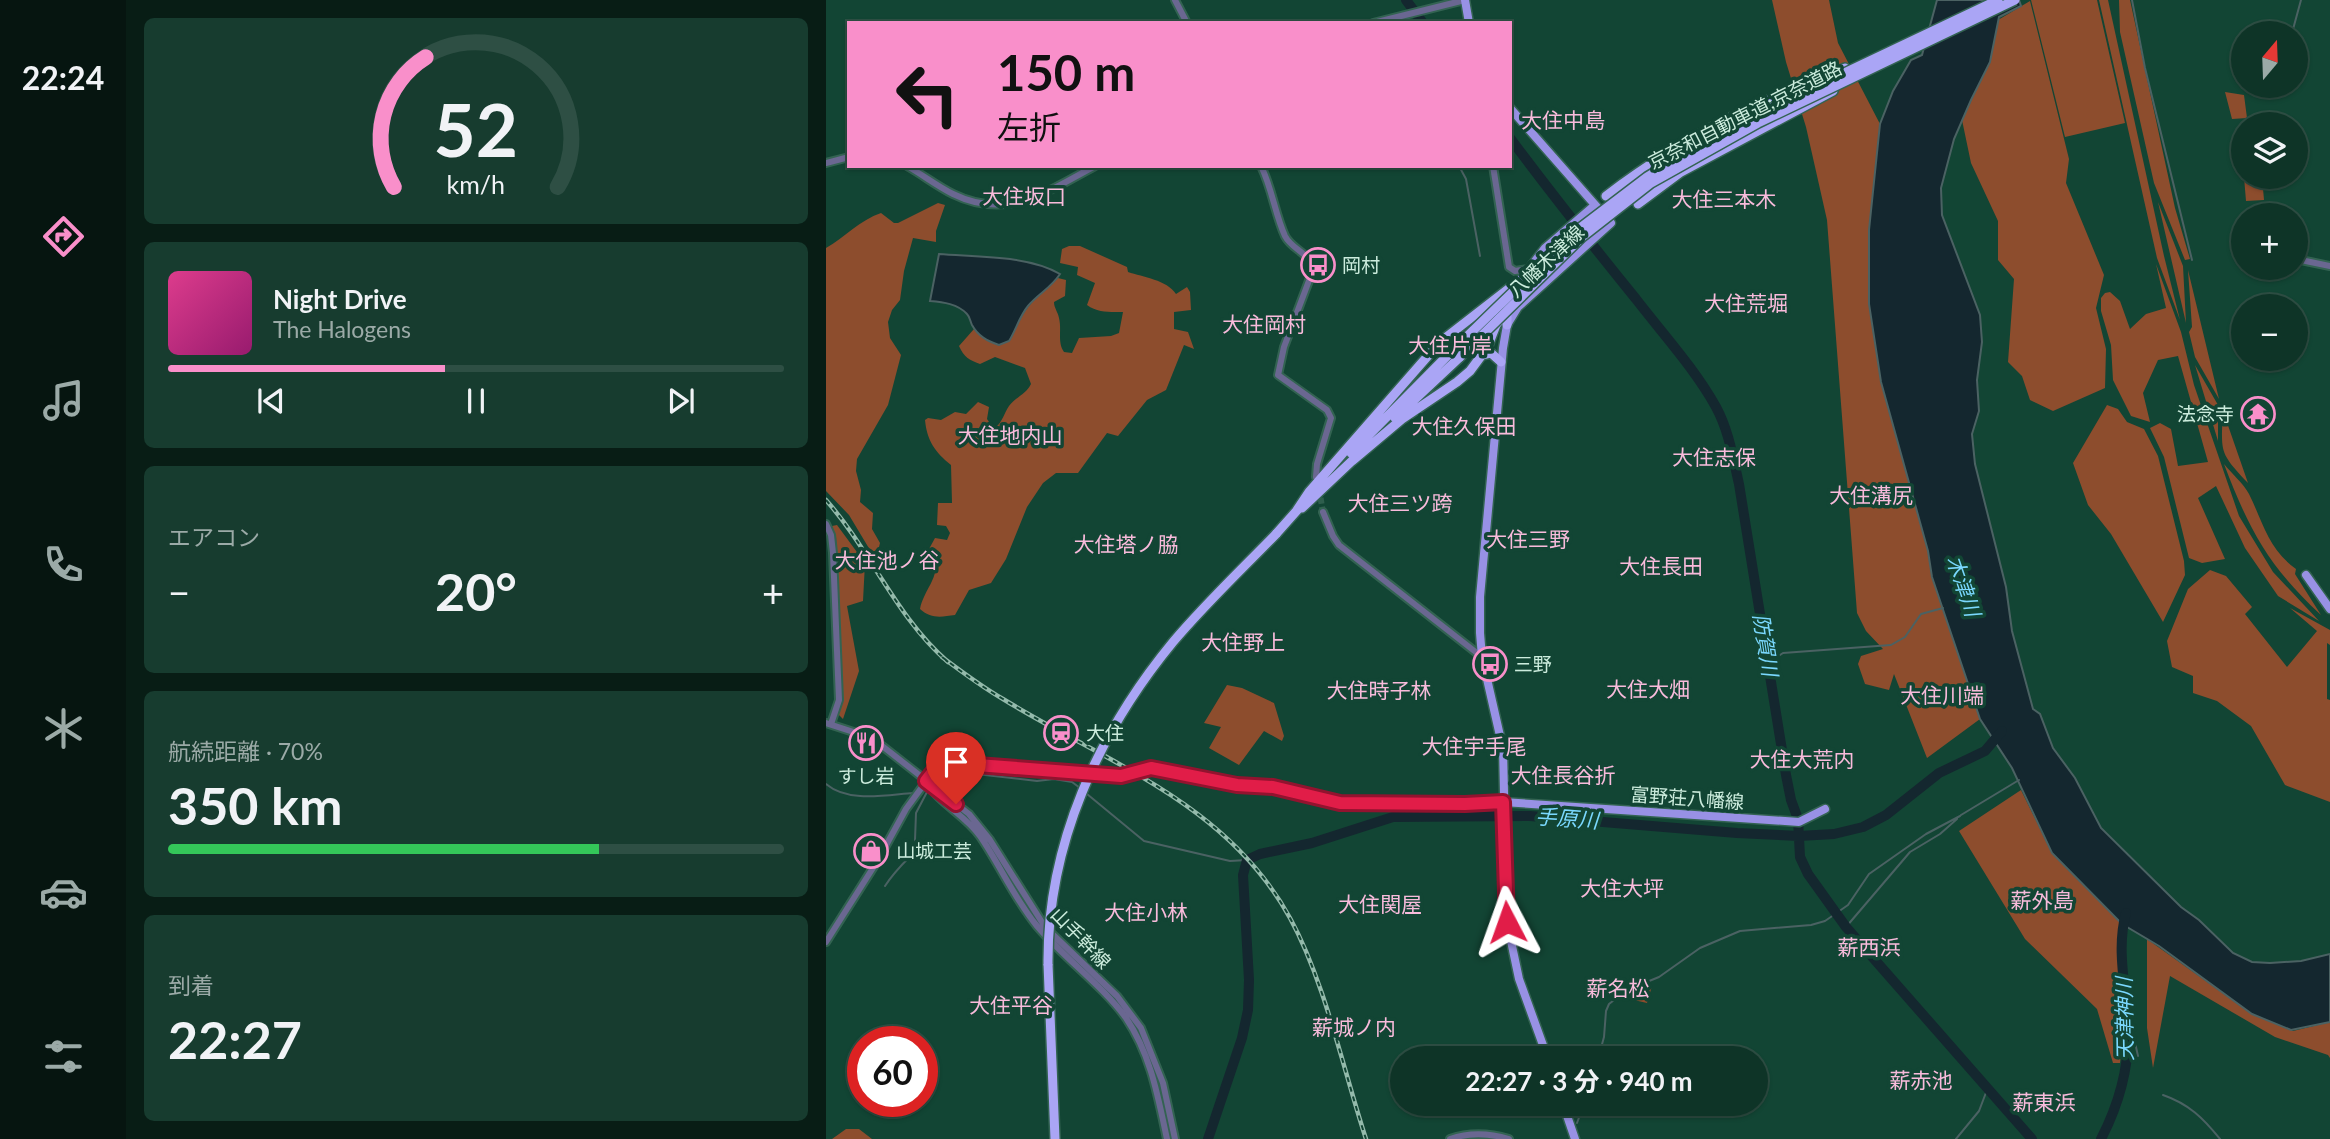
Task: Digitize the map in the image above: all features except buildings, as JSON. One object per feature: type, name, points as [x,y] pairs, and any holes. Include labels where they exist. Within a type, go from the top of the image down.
[{"type":"highway","name":"京奈和自動車道;京奈道路","points":[[1057,1139],[1055,1049],[1048,964],[1051,911],[1061,856],[1077,804],[1103,747],[1136,692],[1167,649],[1276,534],[1352,461],[1456,354],[1550,254],[1598,212],[1639,182],[1715,136],[1998,0]]},
{"type":"highway","name":"京奈和自動車道;京奈道路","points":[[1276,534],[1297,510],[1456,354],[1556,261],[1628,199],[1720,143],[2015,0]]},
{"type":"highway","points":[[1606,196],[1668,153],[1753,107],[1899,47]]},
{"type":"highway","points":[[1638,204],[1681,172],[1861,74]]},
{"type":"highway","points":[[1297,510],[1309,492],[1421,362],[1456,328],[1516,283]]},
{"type":"highway","points":[[1352,461],[1402,419],[1457,382],[1482,356],[1496,325],[1541,286]]},
{"type":"highway","points":[[1486,306],[1495,305],[1503,309],[1507,325]]},
{"type":"highway","points":[[1482,356],[1491,353],[1501,362]]},
{"type":"main road","points":[[1465,0],[1469,21]]},
{"type":"main road","name":"八幡木津線","points":[[1512,110],[1611,223],[1518,307],[1507,325],[1501,362],[1480,597],[1479,633],[1482,657],[1503,749],[1505,904],[1510,942],[1519,979],[1543,1046]]},
{"type":"main road","name":"八幡木津線","points":[[1503,348],[1506,314],[1516,283],[1545,248],[1595,205]]},
{"type":"main road","points":[[2306,575],[2330,609]]},
{"type":"main road","name":"富野荘八幡線","points":[[1503,804],[1799,822],[1825,809]]},
{"type":"main road","points":[[1567,1116],[1575,1139]]},
{"type":"street","points":[[1175,0],[1186,21]]},
{"type":"street","points":[[1380,21],[1465,0]]},
{"type":"street","points":[[826,163],[847,158]]},
{"type":"street","points":[[911,168],[967,200],[1001,205],[1032,199],[1091,168]]},
{"type":"street","points":[[1262,168],[1285,237],[1310,260],[1313,270],[1282,355],[1278,375],[1327,410],[1331,418],[1317,464],[1316,477]]},
{"type":"street","points":[[1493,168],[1509,267],[1515,271],[1528,269]]},
{"type":"street","points":[[2308,261],[2330,266]]},
{"type":"street","points":[[1323,512],[1333,536],[1345,550],[1482,657]]},
{"type":"street","points":[[826,524],[833,547],[839,700],[829,723]]},
{"type":"street","name":"山手幹線","points":[[829,723],[872,738],[929,783],[980,836],[1020,904],[1036,925],[1065,958],[1112,1001],[1125,1017],[1147,1058],[1167,1139]]},
{"type":"street","points":[[826,942],[917,793],[929,783],[933,772],[944,768],[977,765],[1121,776],[1151,768],[1237,785],[1273,787],[1340,803],[1503,804]]},
{"type":"street","name":"山手幹線","points":[[941,795],[969,814],[990,840],[1045,927],[1117,996],[1131,1013],[1141,1028],[1161,1078],[1175,1139]]},
{"type":"street","points":[[1450,1139],[1479,1133],[1509,1139]]},
{"type":"shaded area","points":[[1772,0],[1829,0],[1838,43],[1880,124],[1869,230],[1869,304],[1881,382],[1928,551],[1932,577],[1980,719],[1927,758],[1894,674],[1889,690],[1865,684],[1858,664],[1861,656],[1883,649],[1866,631],[1857,613],[1827,220],[1806,127],[1786,62]]},
{"type":"shaded area","points":[[2031,0],[2097,0],[2125,123],[2065,137]]},
{"type":"shaded area","points":[[2099,0],[2108,0],[2180,320],[2157,258]]},
{"type":"shaded area","points":[[2119,0],[2130,0],[2175,208],[2190,259],[2185,260],[2154,183],[2120,32]]},
{"type":"shaded area","points":[[2030,1],[2069,159],[2066,183],[2104,275],[2096,308],[2106,349],[2105,388],[2053,411],[2030,400],[2022,376],[2008,362],[2014,279],[1998,260],[1998,221],[1971,163],[1962,120],[1998,20]]},
{"type":"shaded area","points":[[2225,92],[2231,93],[2231,98],[2244,98],[2246,112],[2231,112],[2231,115]]},
{"type":"shaded area","points":[[2245,189],[2263,189],[2264,200],[2246,201]]},
{"type":"shaded area","points":[[2158,202],[2183,266],[2186,323]]},
{"type":"shaded area","points":[[938,203],[945,205],[936,231],[936,242],[913,238],[900,300],[892,310],[888,322],[890,338],[901,355],[888,405],[857,459],[860,502],[873,513],[872,529],[880,543],[878,551],[873,555],[849,515],[826,491],[826,248],[866,220],[881,213],[898,223]]},
{"type":"shaded area","points":[[1080,246],[1127,267],[1128,272],[1161,282],[1176,294],[1187,287],[1191,310],[1174,312],[1174,329],[1188,332],[1194,349],[1184,345],[1166,390],[1147,400],[1118,436],[1107,433],[1078,473],[1056,473],[1043,483],[1027,507],[1006,559],[991,583],[969,590],[955,615],[932,616],[920,609],[935,573],[934,558],[929,549],[935,538],[947,540],[950,533],[946,526],[937,525],[938,503],[952,503],[951,465],[933,446],[925,420],[941,420],[955,412],[966,414],[978,402],[989,407],[987,419],[996,427],[1009,406],[1031,384],[1025,368],[995,357],[980,364],[967,358],[959,346],[974,329],[983,338],[998,345],[1009,341],[1026,310],[1058,278],[1066,280],[1065,296],[1054,302],[1064,352],[1072,353],[1079,338],[1119,333],[1123,312],[1100,311],[1087,305],[1095,283],[1077,275],[1078,267],[1060,263],[1062,249]]},
{"type":"shaded area","points":[[2156,264],[2181,332],[2194,385],[2239,516],[2273,572],[2319,621],[2278,596],[2245,548],[2216,486],[2198,498],[2225,559],[2202,563],[2189,558],[2164,457],[2150,428],[2160,423],[2171,429],[2178,466],[2208,462],[2178,356],[2158,360],[2143,393],[2150,422],[2131,416],[2113,380],[2111,345],[2101,311],[2101,298],[2110,292],[2120,301],[2130,329],[2146,314],[2166,308]]},
{"type":"shaded area","points":[[2188,270],[2219,399],[2195,357],[2189,332],[2192,327]]},
{"type":"shaded area","points":[[2195,365],[2218,405],[2218,441]]},
{"type":"shaded area","points":[[2107,405],[2118,409],[2127,422],[2144,429],[2158,456],[2184,561],[2185,575],[2163,622],[2111,534],[2088,505],[2073,463]]},
{"type":"shaded area","points":[[2223,411],[2248,483],[2224,451]]},
{"type":"shaded area","points":[[2224,464],[2247,490],[2267,534],[2279,553],[2296,569],[2295,574],[2321,615],[2287,580],[2262,546],[2242,509]]},
{"type":"shaded area","points":[[837,525],[865,563],[863,601],[847,606],[859,671],[843,719],[838,714],[842,702],[836,537],[832,526]]},
{"type":"shaded area","points":[[2210,570],[2226,576],[2252,607],[2245,614],[2287,667],[2317,631],[2290,608],[2330,630],[2330,645],[2327,643],[2327,699],[2330,700],[2330,802],[2285,785],[2251,726],[2217,701],[2193,693],[2193,676],[2172,667],[2167,641],[2188,589]]},
{"type":"shaded area","points":[[1227,685],[1242,688],[1274,703],[1284,736],[1282,741],[1264,731],[1239,765],[1209,748],[1221,727],[1204,723]]},
{"type":"shaded area","points":[[2021,790],[2052,853],[2123,925],[2124,1023],[2120,1063],[2113,1063],[2097,1009],[2025,939],[1959,831]]},
{"type":"shaded area","points":[[2147,939],[2252,1014],[2293,1031],[2330,1022],[2330,1058],[2275,1037],[2170,976],[2153,1068],[2147,1028]]},
{"type":"shaded area","points":[[1652,986],[1647,1003],[1625,998],[1631,992]]},
{"type":"shaded area","points":[[846,1129],[859,1129],[872,1139],[832,1139]]},
{"type":"water","name":"木津川","points":[[1937,0],[2019,0],[2021,6],[1999,17],[1990,62],[1954,139],[1941,188],[1942,215],[1980,315],[1982,342],[1977,380],[1979,411],[1972,434],[1975,464],[2006,587],[2012,631],[2033,709],[2040,714],[2053,748],[2075,778],[2101,828],[2181,907],[2199,920],[2233,953],[2252,962],[2270,963],[2301,961],[2330,954],[2330,1022],[2291,1030],[2252,1014],[2159,946],[2122,924],[2052,853],[2012,768],[1980,719],[1932,577],[1928,551],[1881,382],[1869,304],[1869,230],[1880,124],[1893,91],[1911,60],[1922,55]]},
{"type":"water","points":[[939,254],[1017,260],[1033,263],[1060,274],[1028,306],[1009,341],[999,345],[980,335],[968,315],[959,308],[930,301]]},
{"type":"waterway","name":"防賀川","points":[[1406,0],[1422,21]]},
{"type":"waterway","points":[[2132,0],[2145,68],[2192,260]]},
{"type":"waterway","points":[[2295,21],[2301,0]]},
{"type":"waterway","name":"防賀川","points":[[1512,141],[1689,365],[1720,416],[1739,484],[1786,775],[1798,819],[1800,857],[1808,874],[1846,927],[2032,1139]]},
{"type":"waterway","points":[[1460,168],[1466,179],[1480,256]]},
{"type":"waterway","points":[[1768,663],[1783,653],[1891,645],[1905,637],[1921,614],[1943,608]]},
{"type":"waterway","name":"手原川","points":[[1208,1139],[1242,1038],[1248,1010],[1249,980],[1243,875],[1247,860],[1393,817],[1530,816],[1737,833],[1799,836],[1834,834],[1863,827],[1886,815],[1939,773],[1985,751],[2002,731]]},
{"type":"waterway","points":[[937,786],[961,774],[976,774],[1037,781],[1054,779],[1072,782],[1080,788]]},
{"type":"waterway","points":[[1961,815],[2019,780]]},
{"type":"waterway","points":[[826,784],[835,790],[856,796],[913,793]]},
{"type":"waterway","points":[[885,886],[920,846],[915,840],[916,813],[927,792]]},
{"type":"waterway","points":[[1087,794],[1144,841],[1230,861],[1247,860]]},
{"type":"waterway","points":[[1602,1046],[1609,1004],[1627,990],[1659,977],[1700,948],[1740,931],[1811,925],[1825,921],[1848,905],[1869,874],[1926,834],[1960,816]]},
{"type":"waterway","points":[[1846,927],[1910,852],[1940,834],[1957,819]]},
{"type":"waterway","name":"天津神川","points":[[2101,1139],[2118,1098],[2127,1055],[2128,1025],[2122,955],[2126,913]]},
{"type":"waterway","points":[[2128,1028],[2134,1038],[2138,1056]]},
{"type":"waterway","points":[[1956,1139],[1979,1111],[1987,1090]]},
{"type":"waterway","points":[[2163,1095],[2195,1112],[2220,1139]]},
{"type":"waterway","points":[[1577,1123],[1580,1116]]},
{"type":"tunnel","points":[[1319,489],[1323,512]]},
{"type":"railway","points":[[826,500],[857,540],[913,625],[948,662]]},
{"type":"railway","points":[[942,657],[995,694],[1163,790],[1199,815],[1233,844],[1264,878],[1290,918],[1313,970],[1366,1139]]},
{"type":"place","name":"岡村","points":[[1318,265]]},
{"type":"place","name":"法念寺","points":[[2258,414]]},
{"type":"place","name":"三野","points":[[1490,664]]},
{"type":"place","name":"大住","points":[[1061,733]]},
{"type":"place","name":"すし岩","points":[[866,743]]},
{"type":"place","name":"山城工芸","points":[[871,851]]},
{"type":"district","name":"大住中島","points":[[1563,121]]},
{"type":"district","name":"大住坂口","points":[[1024,197]]},
{"type":"district","name":"大住三本木","points":[[1724,200]]},
{"type":"district","name":"大住荒堀","points":[[1746,304]]},
{"type":"district","name":"大住岡村","points":[[1264,325]]},
{"type":"district","name":"大住片岸","points":[[1450,346]]},
{"type":"district","name":"大住久保田","points":[[1464,427]]},
{"type":"district","name":"大住地内山","points":[[1010,436]]},
{"type":"district","name":"大住志保","points":[[1714,458]]},
{"type":"district","name":"大住溝尻","points":[[1871,496]]},
{"type":"district","name":"大住三ツ跨","points":[[1400,504]]},
{"type":"district","name":"大住三野","points":[[1528,540]]},
{"type":"district","name":"大住塔ノ脇","points":[[1126,545]]},
{"type":"district","name":"大住池ノ谷","points":[[887,561]]},
{"type":"district","name":"大住長田","points":[[1661,567]]},
{"type":"district","name":"大住野上","points":[[1243,643]]},
{"type":"district","name":"大住大畑","points":[[1648,690]]},
{"type":"district","name":"大住時子林","points":[[1379,691]]},
{"type":"district","name":"大住川端","points":[[1942,696]]},
{"type":"district","name":"大住宇手尾","points":[[1474,747]]},
{"type":"district","name":"大住大荒内","points":[[1802,760]]},
{"type":"district","name":"大住長谷折","points":[[1563,776]]},
{"type":"district","name":"大住大坪","points":[[1622,889]]},
{"type":"district","name":"薪外島","points":[[2042,901]]},
{"type":"district","name":"大住関屋","points":[[1380,905]]},
{"type":"district","name":"大住小林","points":[[1146,913]]},
{"type":"district","name":"薪西浜","points":[[1869,948]]},
{"type":"district","name":"薪名松","points":[[1618,989]]},
{"type":"district","name":"大住平谷","points":[[1011,1006]]},
{"type":"district","name":"薪城ノ内","points":[[1354,1028]]},
{"type":"district","name":"薪赤池","points":[[1921,1081]]},
{"type":"district","name":"薪東浜","points":[[2044,1103]]},
{"type":"route","points":[[956,804],[926,781],[933,772],[944,768],[977,765],[1128,776],[1151,768],[1237,785],[1273,787],[1340,803],[1503,802],[1507,922]]}]
